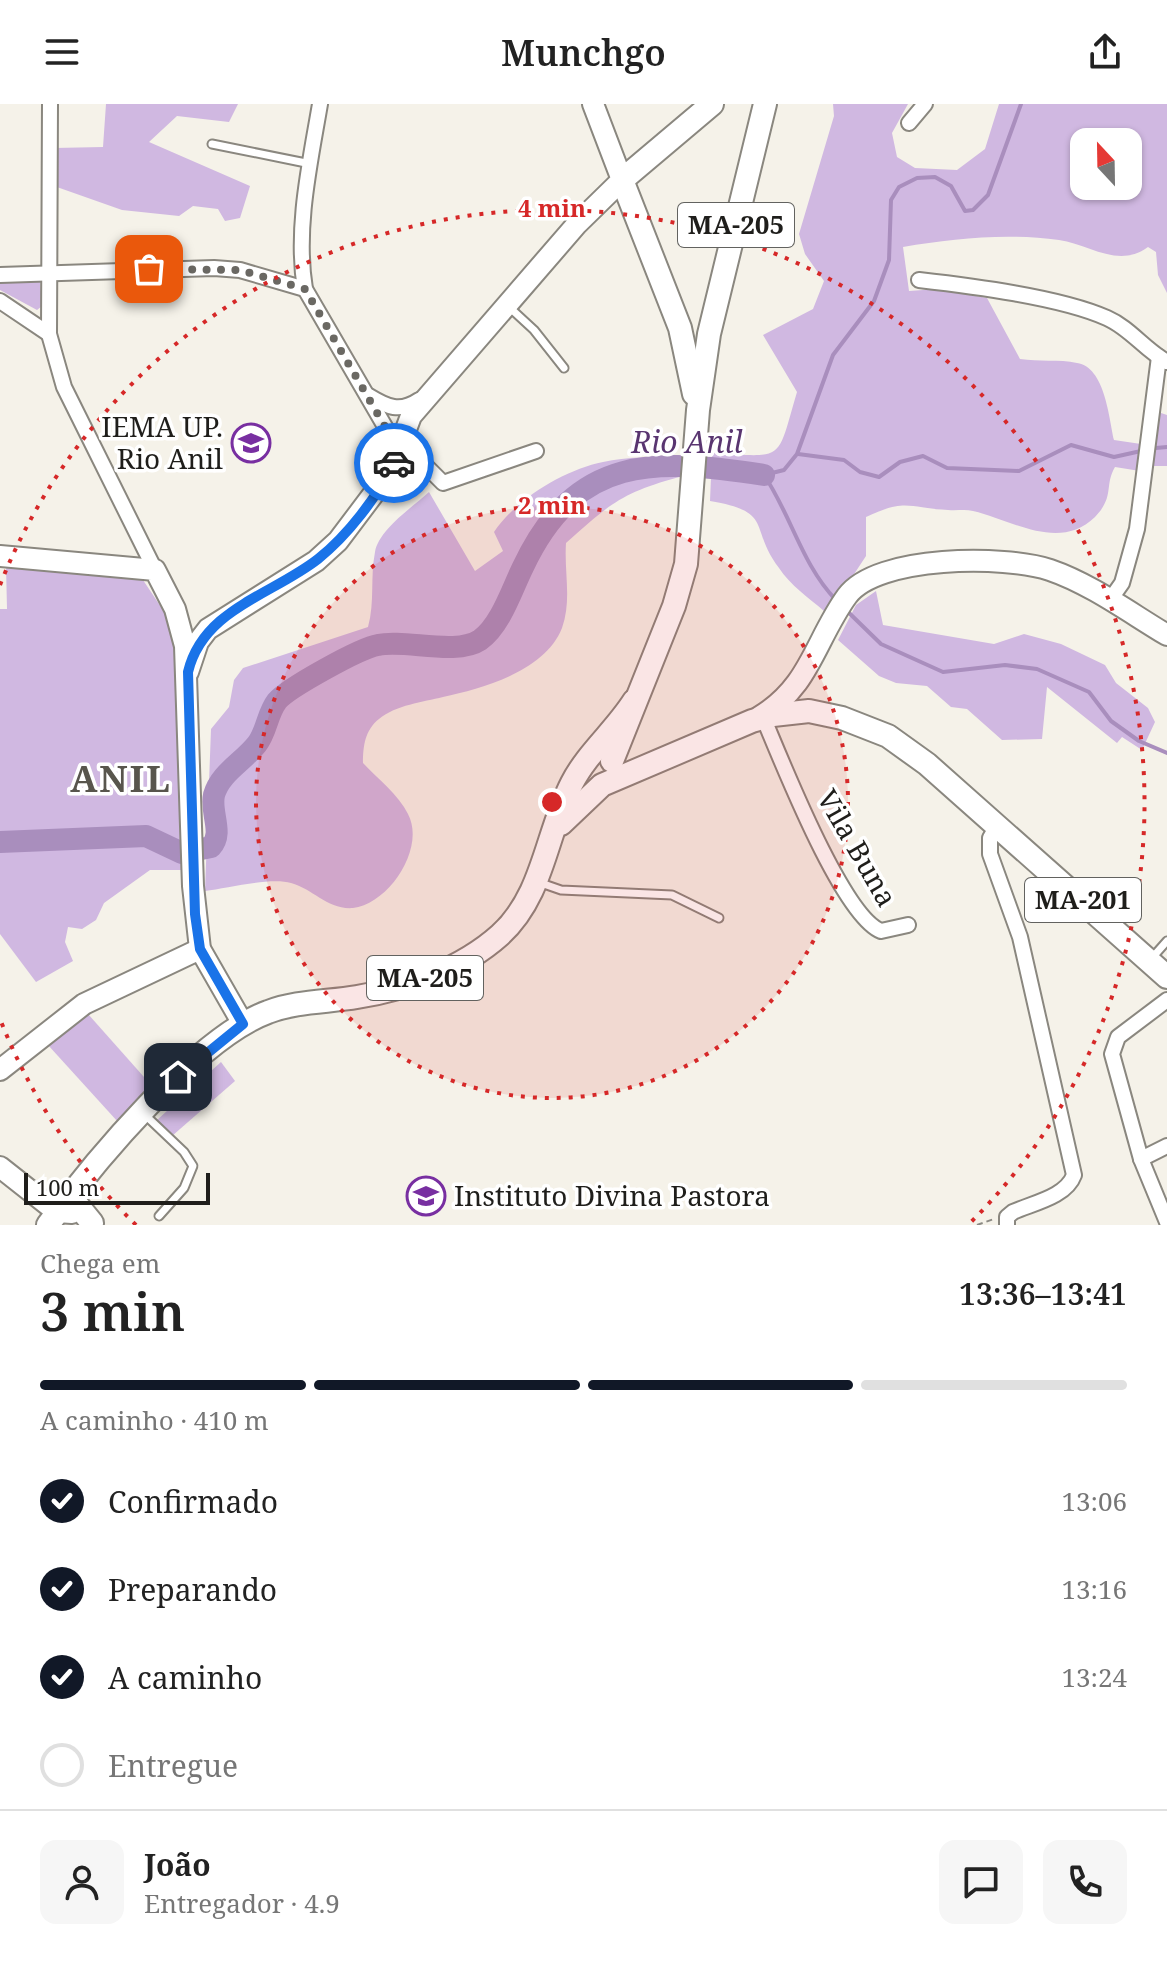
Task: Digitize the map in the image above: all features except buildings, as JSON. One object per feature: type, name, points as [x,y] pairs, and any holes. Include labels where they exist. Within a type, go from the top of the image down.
[{"type":"main road","points":[[698,410],[680,328],[622,180],[712,104]]},
{"type":"main road","name":"MA-205","points":[[548,846],[566,817],[608,773],[681,586],[690,545],[698,410],[709,334],[762,108]]},
{"type":"main road","points":[[680,328],[692,340],[701,340],[709,334]]},
{"type":"main road","name":"MA-205","points":[[59,1211],[142,1113],[178,1077],[243,1024],[271,1011],[381,992],[438,973],[499,936],[519,914],[536,881],[563,801],[585,761],[634,701]]},
{"type":"main road","name":"MA-201","points":[[608,773],[671,755],[757,719],[811,712],[842,718],[888,736],[927,764],[1167,977]]},
{"type":"main road","points":[[585,761],[585,779],[592,785],[608,773]]},
{"type":"main road","points":[[59,1211],[93,1224]]},
{"type":"street","points":[[50,104],[49,334],[64,387],[175,609],[183,637],[188,672],[193,886],[200,949],[243,1024]]},
{"type":"street","points":[[320,104],[301,259],[305,289],[369,396],[399,444],[443,483],[536,451]]},
{"type":"street","points":[[188,672],[202,637],[231,613],[304,569],[338,541],[390,472],[406,424],[429,394],[586,214],[622,180],[593,104]]},
{"type":"street","points":[[909,123],[925,104]]},
{"type":"street","points":[[0,275],[214,268],[240,270],[305,289]]},
{"type":"street","points":[[919,280],[1000,292],[1093,312],[1119,324],[1163,360],[1137,529],[1122,583],[1110,600]]},
{"type":"street","points":[[0,301],[49,334]]},
{"type":"street","points":[[369,396],[388,407],[401,408],[429,394]]},
{"type":"street","points":[[0,556],[155,570]]},
{"type":"street","points":[[757,719],[786,697],[811,664],[842,604],[867,579],[888,569],[990,563],[1046,569],[1110,600],[1167,635]]},
{"type":"street","points":[[175,609],[198,619],[231,613]]},
{"type":"street","points":[[811,664],[808,690],[811,712]]},
{"type":"street","name":"Vila Buna","points":[[757,719],[810,830],[865,920],[881,931],[908,925]]},
{"type":"street","points":[[998,824],[990,838],[990,854],[1020,937],[1074,1175],[1068,1187],[1007,1221]]},
{"type":"street","points":[[0,1070],[84,1004],[200,949]]},
{"type":"street","points":[[1167,1000],[1118,1037],[1112,1054],[1141,1159],[1167,1222]]},
{"type":"street","points":[[1141,1159],[1167,1146]]},
{"type":"street","points":[[0,1167],[59,1211]]},
{"type":"lane","points":[[212,144],[311,164]]},
{"type":"lane","points":[[506,305],[534,330],[564,368]]},
{"type":"lane","points":[[536,881],[561,890],[672,895],[719,918]]},
{"type":"lane","points":[[1150,961],[1167,941]]},
{"type":"lane","points":[[142,1113],[184,1152],[193,1166],[184,1188],[159,1216]]},
{"type":"path","points":[[977,1225],[1007,1221]]},
{"type":"shaded area","points":[[106,104],[238,104],[229,122],[177,116],[149,142],[250,186],[240,218],[225,221],[218,209],[193,206],[179,216],[122,210],[54,186],[54,148],[103,147]]},
{"type":"shaded area","points":[[833,104],[908,104],[892,133],[897,157],[915,168],[957,170],[985,149],[999,104],[1167,104],[1167,293],[1158,275],[1156,252],[1148,247],[1126,256],[1115,256],[1059,240],[1001,237],[903,247],[909,291],[937,289],[987,298],[1020,359],[1077,363],[1094,374],[1104,395],[1114,440],[1141,444],[1140,471],[1115,467],[1101,510],[1081,527],[1066,532],[1035,530],[967,510],[899,506],[866,517],[866,556],[831,609],[824,611],[783,574],[752,516],[730,505],[710,501],[712,453],[766,454],[774,451],[785,432],[797,392],[763,335],[813,309],[824,281],[805,254],[799,234],[834,116]]},
{"type":"shaded area","points":[[40,279],[42,306],[37,310],[0,290],[0,280]]},
{"type":"shaded area","points":[[1158,412],[1167,415],[1167,466],[1154,466],[1151,438]]},
{"type":"shaded area","points":[[679,455],[679,477],[617,501],[566,543],[565,617],[554,643],[542,656],[494,683],[393,710],[371,728],[364,745],[363,763],[399,800],[412,828],[408,858],[391,885],[366,904],[353,908],[328,903],[299,886],[282,881],[205,891],[211,729],[229,707],[234,680],[243,668],[368,627],[375,552],[383,535],[398,519],[429,492],[475,571],[503,551],[494,532],[503,520],[528,497],[557,479],[603,462]]},
{"type":"shaded area","points":[[6,565],[143,580],[167,616],[175,639],[181,870],[150,870],[104,903],[96,920],[82,929],[68,927],[65,942],[73,961],[36,982],[0,934],[0,609],[7,609]]},
{"type":"shaded area","points":[[876,591],[883,625],[994,644],[1024,634],[1061,644],[1105,665],[1116,683],[1148,708],[1155,722],[1142,750],[1122,737],[1117,743],[1047,687],[1042,739],[1002,740],[967,709],[951,707],[927,686],[896,683],[879,676],[838,640],[856,605]]},
{"type":"shaded area","points":[[88,1014],[152,1086],[118,1122],[48,1045]]},
{"type":"shaded area","points":[[221,1062],[235,1081],[172,1136],[157,1120]]},
{"type":"waterway","points":[[836,600],[805,556],[764,475],[784,470],[797,454],[833,355],[874,301],[889,260],[891,200],[899,187],[917,178],[935,177],[951,186],[965,211],[973,210],[988,195],[1021,104]]},
{"type":"waterway","points":[[798,454],[844,460],[860,472],[879,477],[900,462],[923,456],[947,468],[1019,471],[1071,445],[1114,457],[1141,451]]},
{"type":"waterway","points":[[1156,448],[1167,447]]},
{"type":"waterway","name":"Rio Anil","points":[[0,842],[146,836],[182,853],[211,847],[217,829],[213,802],[217,787],[257,744],[277,701],[325,669],[378,645],[458,647],[480,640],[500,616],[544,530],[568,503],[594,484],[622,472],[654,467],[688,466],[764,475]]},
{"type":"waterway","points":[[845,609],[881,644],[943,672],[1005,665],[1037,669],[1089,692],[1111,721],[1139,741],[1167,753]]},
{"type":"way so far","points":[[149,269],[240,270],[305,289],[398,449],[394,463]]},
{"type":"place","name":"IEMA UP. Rio Anil","points":[[251,443]]},
{"type":"place","name":"Instituto Divina Pastora","points":[[426,1196]]},
{"type":"district","name":"ANIL","points":[[121,779]]},
{"type":"route","points":[[178,1077],[243,1024],[200,949],[195,914],[188,672],[194,650],[208,629],[316,561],[338,541],[383,483],[394,463]]}]
